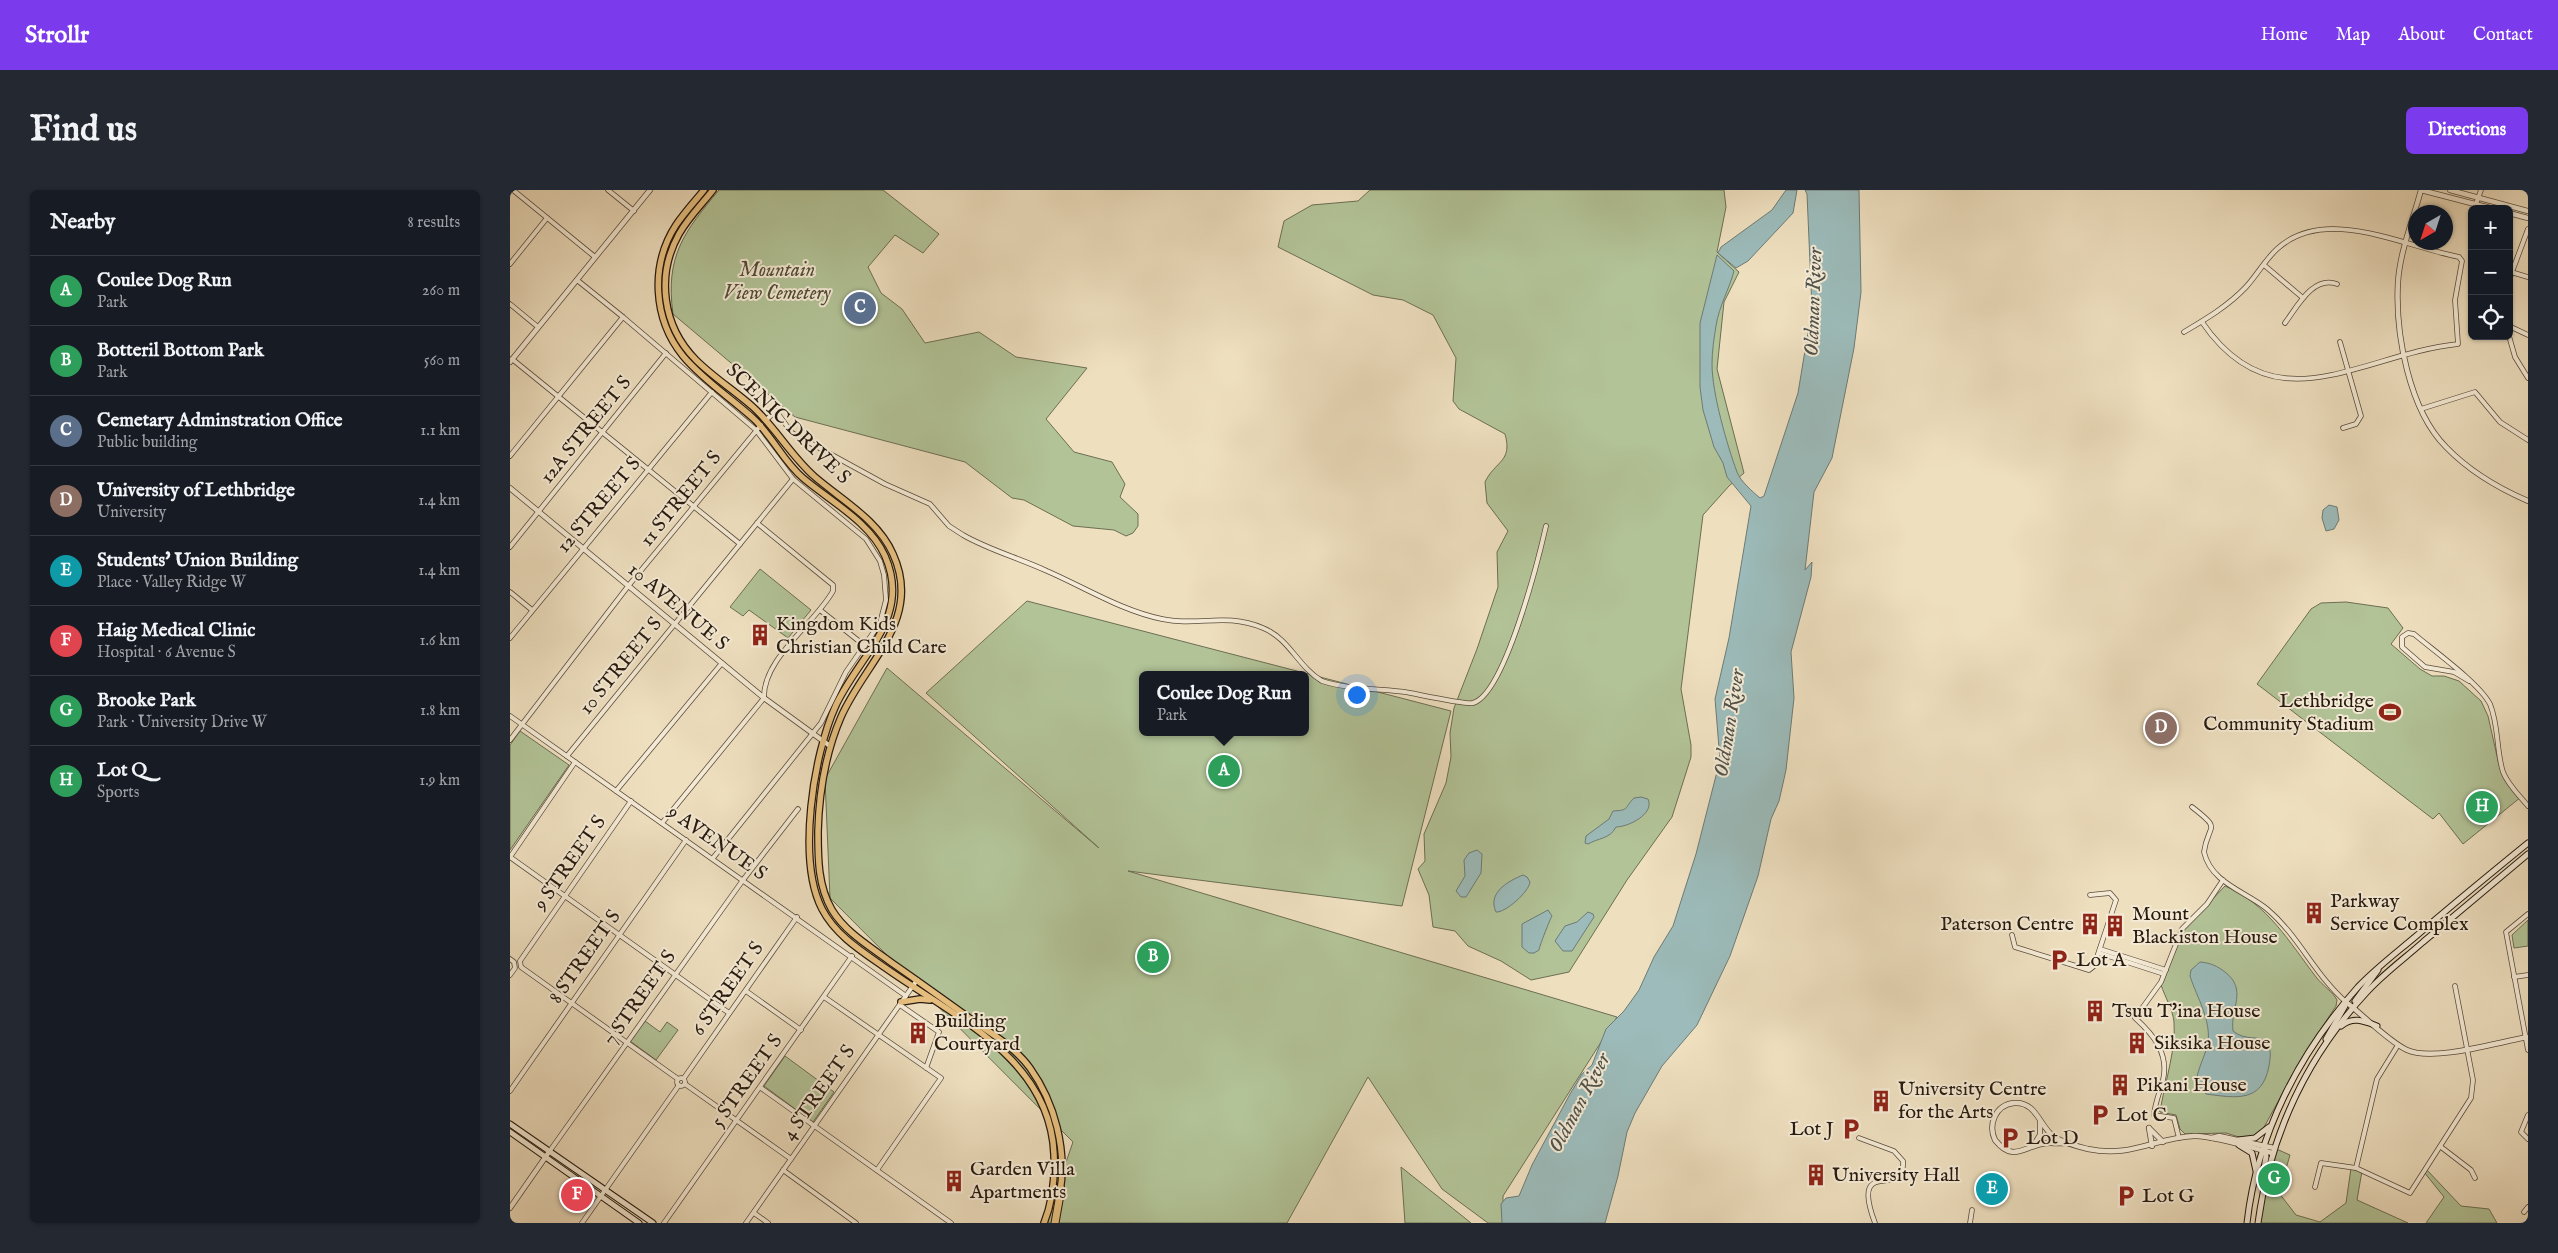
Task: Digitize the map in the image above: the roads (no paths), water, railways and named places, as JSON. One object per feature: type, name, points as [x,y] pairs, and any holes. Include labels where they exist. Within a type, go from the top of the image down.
[{"type":"highway","points":[[1053,1223],[1061,1189]]},
{"type":"main road","name":"SCENIC DRIVE S","points":[[704,190],[677,223],[662,257],[658,288],[663,320],[671,338],[684,357],[758,428],[797,473],[867,530],[882,550],[890,573],[893,597],[884,629],[841,696],[822,741],[814,777],[812,805],[810,861],[815,893],[823,912],[837,931],[993,1042],[1019,1066],[1033,1085],[1054,1143],[1053,1190],[1044,1223]]},
{"type":"main road","name":"SCENIC DRIVE S","points":[[713,190],[684,225],[670,252],[665,289],[668,314],[678,338],[697,361],[766,420],[799,462],[883,535],[900,572],[902,598],[897,621],[887,642],[850,698],[830,746],[823,772],[819,809],[818,854],[824,892],[831,909],[852,934],[996,1037],[1029,1066],[1048,1098],[1056,1122],[1062,1158],[1061,1189]]},
{"type":"main road","points":[[2247,1223],[2256,1175],[2272,1122],[2303,1062],[2346,1002],[2381,966],[2528,843]]},
{"type":"main road","points":[[2315,1060],[2353,1007],[2381,978],[2528,854]]},
{"type":"main road","points":[[2353,1007],[2359,995],[2381,966]]},
{"type":"main road","points":[[901,1004],[920,999],[932,1000]]},
{"type":"main road","points":[[2259,1213],[2273,1150],[2290,1104],[2343,1012],[2346,1002]]},
{"type":"main road","points":[[2335,1031],[2352,1020],[2377,1026]]},
{"type":"main road","points":[[2239,1142],[2255,1138],[2272,1122]]},
{"type":"main road","points":[[510,1124],[547,1155],[639,1223]]},
{"type":"main road","points":[[510,1132],[653,1223]]},
{"type":"main road","points":[[2239,1142],[2252,1153],[2256,1175]]},
{"type":"main road","points":[[2258,1223],[2264,1149]]},
{"type":"street","points":[[513,190],[595,258]]},
{"type":"street","points":[[608,190],[634,211]]},
{"type":"street","points":[[650,190],[511,360],[604,432],[740,544]]},
{"type":"street","points":[[2480,205],[2421,190],[2398,282],[2403,357],[2421,409],[2444,446],[2479,475],[2528,501]]},
{"type":"street","points":[[2450,190],[2528,211]]},
{"type":"street","points":[[2476,204],[2481,190]]},
{"type":"street","points":[[2513,214],[2528,218]]},
{"type":"street","points":[[510,264],[547,218]]},
{"type":"street","points":[[2184,332],[2202,322],[2235,297],[2282,245],[2294,237],[2314,229],[2349,230],[2459,257],[2462,260],[2455,300],[2459,343],[2347,372],[2289,380],[2258,371],[2231,356],[2218,344],[2202,322]]},
{"type":"street","points":[[2513,267],[2528,229]]},
{"type":"street","points":[[2264,265],[2303,298]]},
{"type":"street","points":[[2513,273],[2528,278]]},
{"type":"street","name":"SCENIC DRIVE S","points":[[577,280],[758,428],[793,479],[866,540],[880,561],[886,590],[884,612],[878,628],[846,672],[821,723],[713,858]]},
{"type":"street","points":[[2285,323],[2303,298],[2313,288],[2323,283],[2337,284]]},
{"type":"street","points":[[510,304],[538,327]]},
{"type":"street","points":[[510,456],[623,317]]},
{"type":"street","points":[[2513,328],[2528,335]]},
{"type":"street","points":[[2510,340],[2515,357],[2528,378]]},
{"type":"street","points":[[2340,342],[2361,416],[2356,424],[2343,428]]},
{"type":"street","name":"12A STREET S","points":[[510,547],[666,353]]},
{"type":"street","name":"12 STREET S","points":[[510,638],[712,392]]},
{"type":"street","points":[[2421,409],[2476,392],[2500,422],[2528,440]]},
{"type":"street","points":[[766,420],[776,411],[792,432],[886,484],[930,504],[949,526],[963,535],[1131,609],[1169,620],[1222,618],[1248,623],[1265,629],[1283,640],[1311,673],[1322,681],[1422,694],[1466,704],[1477,701],[1485,693],[1507,654],[1533,579],[1546,526]]},
{"type":"street","name":"11 STREET S","points":[[510,740],[629,585],[766,420]]},
{"type":"street","name":"10 STREET S","points":[[567,756],[793,479]]},
{"type":"street","name":"10 AVENUE S","points":[[510,488],[764,698],[830,746]]},
{"type":"street","points":[[662,823],[764,698],[764,690],[774,665],[832,593],[833,585],[757,523]]},
{"type":"street","points":[[510,592],[532,610]]},
{"type":"street","points":[[820,610],[864,646]]},
{"type":"street","points":[[2469,681],[2454,672],[2434,670],[2423,666],[2402,648],[2402,637],[2408,633],[2414,634],[2469,681],[2489,704],[2504,773],[2510,785],[2528,806]]},
{"type":"street","points":[[616,791],[722,663]]},
{"type":"street","name":"9 AVENUE S","points":[[510,716],[797,917],[906,996]]},
{"type":"street","points":[[575,762],[510,857],[729,1013]]},
{"type":"street","name":"9 STREET S","points":[[571,1004],[521,967],[520,961],[631,801]]},
{"type":"street","points":[[2192,807],[2211,823],[2211,834],[2204,852],[2213,872],[2246,894],[2276,918],[2297,942],[2318,974],[2346,1002],[2398,1045],[2417,1053],[2429,1054],[2527,1038]]},
{"type":"street","name":"7 STREET S","points":[[510,1208],[674,975],[743,880],[798,809]]},
{"type":"street","name":"8 STREET S","points":[[510,1091],[686,840]]},
{"type":"street","points":[[2180,1138],[2174,1118],[2154,1115],[2163,1079],[2164,1061],[2157,1042],[2136,1018],[2155,992],[2182,929],[2207,904],[2223,880]]},
{"type":"street","points":[[2012,934],[2015,947],[2086,970],[2094,966],[2116,900],[2110,893],[2090,896]]},
{"type":"street","points":[[2528,914],[2506,932],[2528,1050]]},
{"type":"street","name":"6 STREET S","points":[[684,1078],[797,917]]},
{"type":"street","points":[[2099,951],[2165,972]]},
{"type":"street","name":"5 STREET S","points":[[664,1223],[739,1120],[852,956]]},
{"type":"street","points":[[510,975],[515,968],[512,960]]},
{"type":"street","points":[[2514,978],[2528,975]]},
{"type":"street","name":"4 STREET S","points":[[746,1223],[917,980]]},
{"type":"street","points":[[2315,1187],[2321,1163],[2356,1168],[2410,1193],[2441,1148],[2471,1098],[2473,1080],[2455,986]]},
{"type":"street","points":[[746,991],[801,1030]]},
{"type":"street","points":[[824,997],[941,1078],[877,1170]]},
{"type":"street","points":[[571,1004],[678,1079],[684,1078],[685,1084]]},
{"type":"street","points":[[901,1004],[939,1032],[926,1068]]},
{"type":"street","points":[[2356,1168],[2377,1079],[2398,1045]]},
{"type":"street","points":[[582,1223],[679,1085],[678,1079]]},
{"type":"street","points":[[679,1085],[685,1084],[739,1120],[791,1159]]},
{"type":"street","points":[[761,1088],[951,1223]]},
{"type":"street","points":[[2065,1143],[2050,1134],[2030,1107],[2013,1103],[1999,1110],[1992,1122],[1993,1135],[2003,1148],[2014,1152],[2049,1143],[2065,1143],[2115,1152],[2194,1136],[2239,1142],[2273,1150]]},
{"type":"street","points":[[2528,1115],[2521,1132],[2528,1139]]},
{"type":"street","points":[[2030,1148],[2040,1134],[2038,1116]]},
{"type":"street","points":[[2152,1146],[2148,1128],[2163,1142]]},
{"type":"street","points":[[1859,1138],[1894,1151],[1903,1161],[1903,1170],[1898,1176],[1889,1181],[1875,1182],[1868,1188],[1867,1199],[1875,1223]]},
{"type":"street","points":[[2441,1148],[2471,1170],[2475,1178]]},
{"type":"street","points":[[783,1170],[856,1223]]},
{"type":"street","points":[[2524,1212],[2528,1207]]},
{"type":"street","points":[[1970,1223],[1972,1210]]},
{"type":"street","points":[[754,1213],[768,1223]]},
{"type":"water","points":[[1786,190],[1797,190],[1793,213],[1748,261],[1736,268],[1718,253],[1721,247],[1772,210]]},
{"type":"water","name":"Oldman River","points":[[1805,190],[1859,190],[1861,292],[1854,348],[1832,458],[1814,492],[1805,570],[1812,562],[1811,577],[1791,652],[1794,698],[1786,770],[1779,801],[1771,819],[1758,876],[1730,956],[1697,1025],[1662,1066],[1635,1113],[1627,1132],[1618,1176],[1605,1223],[1502,1223],[1501,1204],[1506,1198],[1519,1196],[1532,1165],[1570,1094],[1582,1074],[1592,1065],[1606,1029],[1624,1011],[1639,990],[1654,957],[1673,926],[1696,854],[1720,760],[1715,699],[1729,638],[1751,506],[1727,477],[1723,463],[1714,447],[1703,410],[1700,387],[1700,323],[1717,255],[1734,271],[1719,312],[1716,326],[1712,359],[1714,389],[1737,472],[1744,483],[1760,498],[1764,496],[1798,393],[1812,308],[1807,194]]},
{"type":"water","points":[[2329,505],[2337,507],[2339,520],[2334,529],[2326,531],[2322,518],[2323,510]]},
{"type":"water","points":[[1634,798],[1648,799],[1649,805],[1648,810],[1639,819],[1627,825],[1616,827],[1604,838],[1588,844],[1585,843],[1586,836],[1609,819],[1613,811],[1626,808]]},
{"type":"water","points":[[1477,850],[1482,854],[1481,873],[1466,897],[1461,897],[1456,891],[1465,876],[1464,860],[1469,853]]},
{"type":"water","points":[[1523,875],[1530,882],[1526,891],[1510,906],[1496,912],[1494,899],[1500,889],[1505,884]]},
{"type":"water","points":[[1548,910],[1552,916],[1539,950],[1529,953],[1522,947],[1522,924]]},
{"type":"water","points":[[1588,912],[1593,914],[1594,917],[1572,951],[1563,951],[1555,941],[1565,926],[1577,922]]},
{"type":"water","points":[[2200,962],[2216,966],[2225,972],[2236,986],[2233,1031],[2243,1036],[2264,1040],[2270,1048],[2270,1060],[2266,1078],[2254,1092],[2237,1097],[2206,1094],[2196,1084],[2208,1043],[2203,1009],[2190,976],[2191,970]]},
{"type":"place","name":"Cemetary Adminstration Office","points":[[860,308]]},
{"type":"place","name":"Kingdom Kids Christian Child Care","points":[[760,635]]},
{"type":"place","name":"Lethbridge Community Stadium","points":[[2390,712]]},
{"type":"place","name":"University of Lethbridge","points":[[2161,728]]},
{"type":"place","name":"Coulee Dog Run","points":[[1224,771]]},
{"type":"place","name":"Lot Q","points":[[2482,807]]},
{"type":"place","name":"Parkway Service Complex","points":[[2314,913]]},
{"type":"place","name":"Paterson Centre","points":[[2090,924]]},
{"type":"place","name":"Mount Blackiston House","points":[[2115,926]]},
{"type":"place","name":"Botteril Bottom Park","points":[[1153,957]]},
{"type":"place","name":"Lot A","points":[[2059,960]]},
{"type":"place","name":"Tsuu T'ina House","points":[[2095,1011]]},
{"type":"place","name":"Building Courtyard","points":[[918,1033]]},
{"type":"place","name":"Siksika House","points":[[2137,1043]]},
{"type":"place","name":"Pikani House","points":[[2120,1085]]},
{"type":"place","name":"University Centre for the Arts","points":[[1881,1101]]},
{"type":"place","name":"Lot C","points":[[2100,1115]]},
{"type":"place","name":"Lot J","points":[[1851,1129]]},
{"type":"place","name":"Lot D","points":[[2010,1138]]},
{"type":"place","name":"University Hall","points":[[1816,1175]]},
{"type":"place","name":"Brooke Park","points":[[2274,1179]]},
{"type":"place","name":"Garden Villa Apartments","points":[[954,1181]]},
{"type":"place","name":"Students' Union Building","points":[[1992,1189]]},
{"type":"place","name":"Haig Medical Clinic","points":[[577,1195]]},
{"type":"place","name":"Lot G","points":[[2126,1196]]},
{"type":"park label","name":"Mountain View Cemetery","points":[[777,282]]}]
